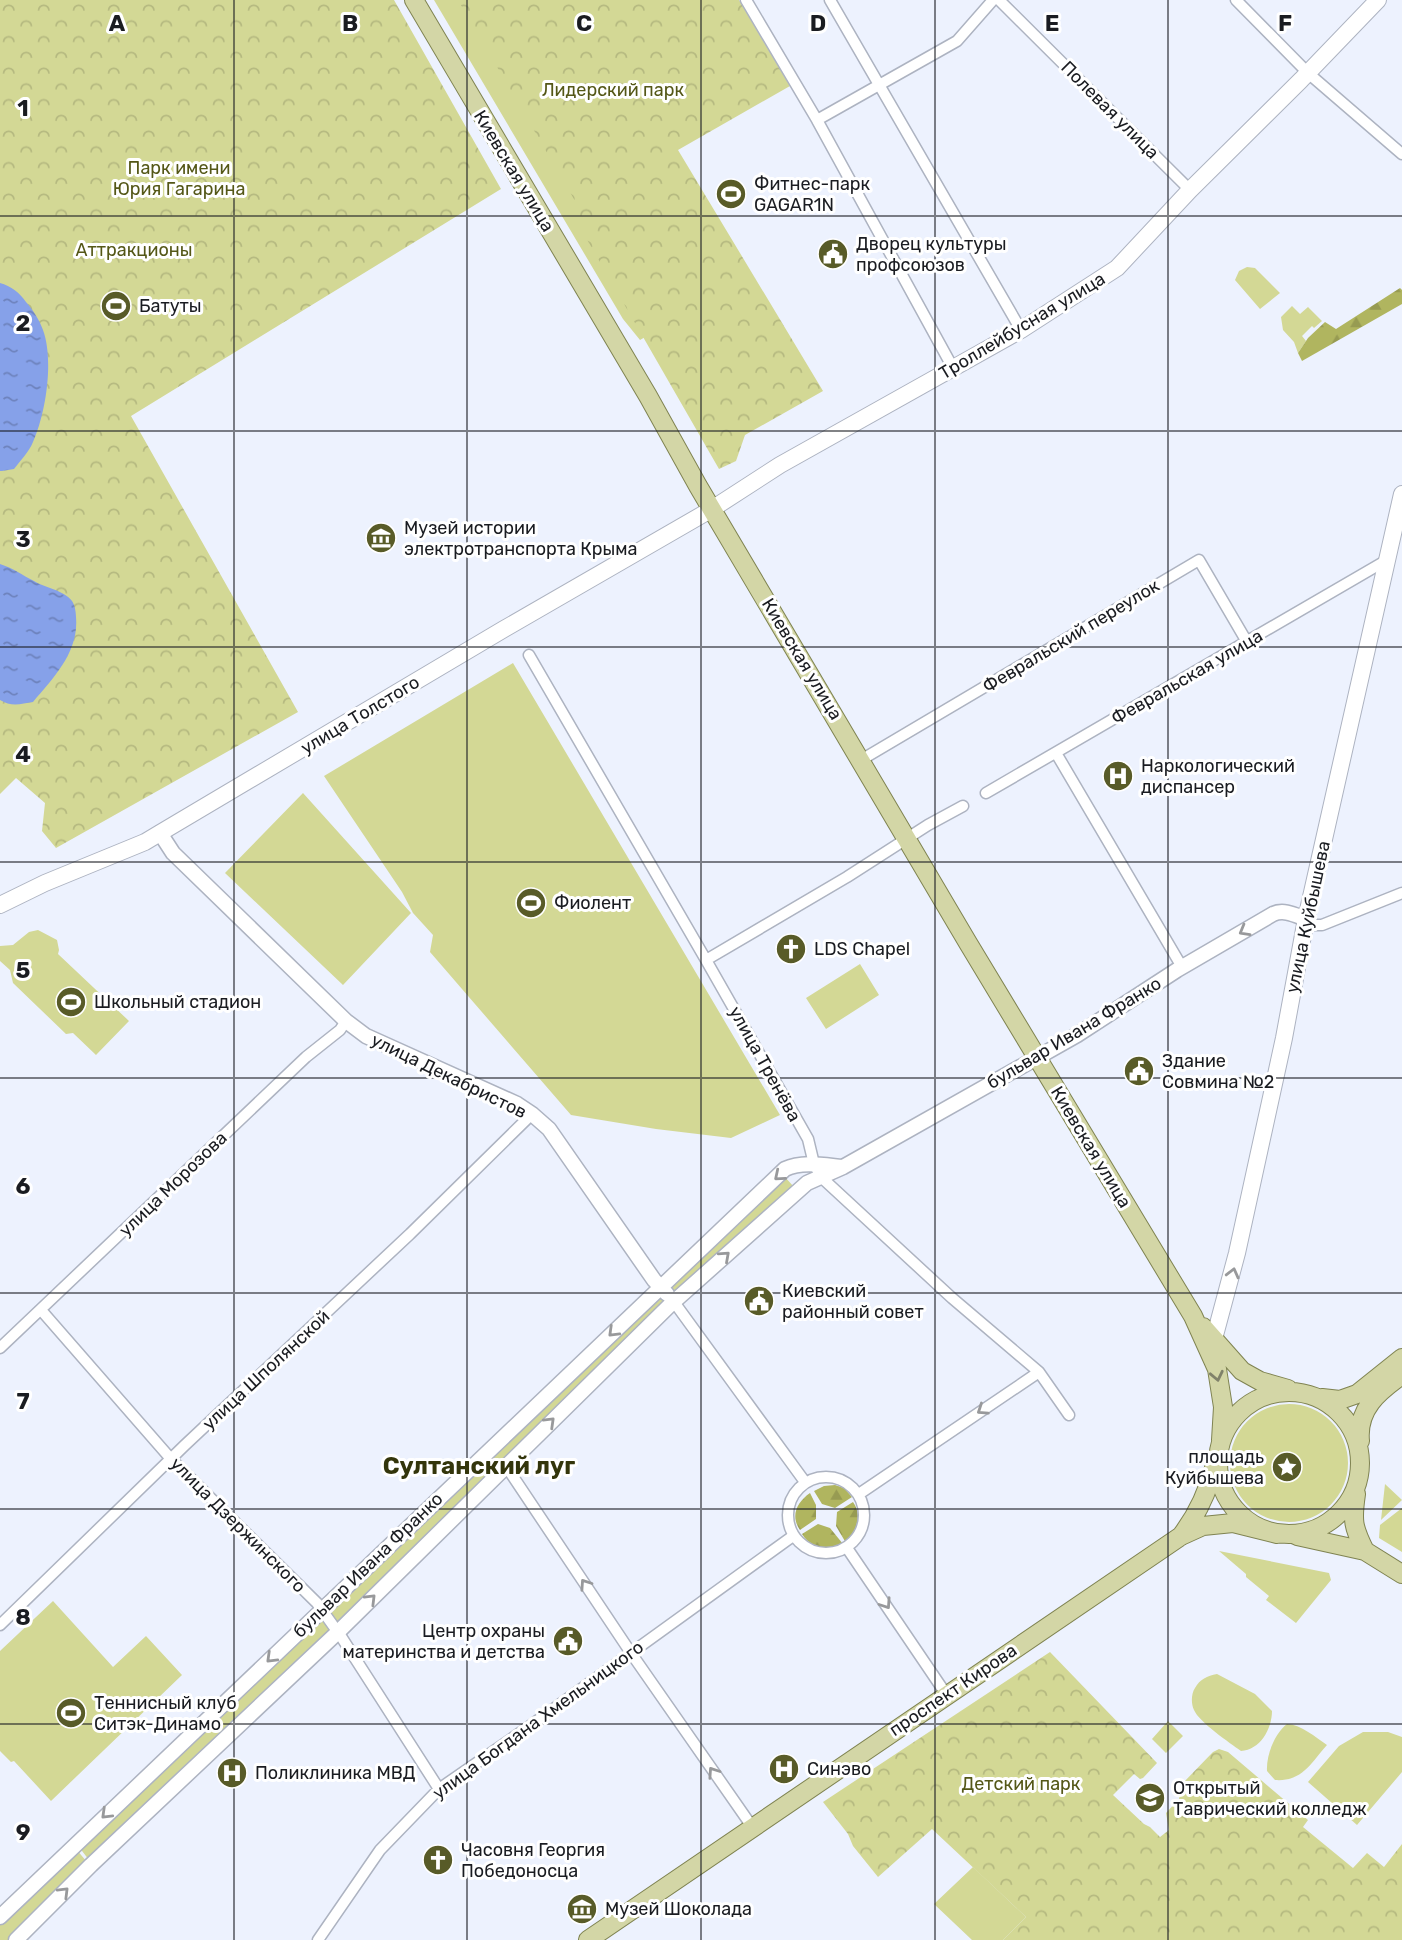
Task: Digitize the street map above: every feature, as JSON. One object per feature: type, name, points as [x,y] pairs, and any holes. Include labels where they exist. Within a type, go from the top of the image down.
[{"type":"main road","name":"Киевская улица","points":[[414,0],[907,839],[1193,1317],[1217,1369],[1223,1407],[1220,1444]]},
{"type":"main road","name":"Троллейбусная улица","points":[[712,509],[780,465],[1021,330],[1117,268],[1190,190],[1378,0]]},
{"type":"main road","name":"улица Куйбышева","points":[[1214,1339],[1234,1269],[1284,1038],[1306,919],[1402,494]]},
{"type":"main road","name":"улица Толстого","points":[[0,905],[160,834],[515,622],[712,509]]},
{"type":"main road","name":"Киевская улица","points":[[1193,1317],[1242,1371],[1260,1381],[1306,1394]]},
{"type":"main road","points":[[1181,1536],[1209,1489],[1220,1444],[1234,1417],[1259,1398],[1283,1392],[1333,1400],[1348,1399],[1402,1358]]},
{"type":"main road","points":[[1365,1551],[1353,1523],[1361,1466],[1360,1419],[1373,1400],[1402,1375]]},
{"type":"main road","points":[[1306,1394],[1334,1408],[1350,1423],[1356,1433],[1361,1455]]},
{"type":"main road","points":[[1220,1444],[1217,1466],[1226,1498],[1236,1511],[1263,1530],[1284,1534],[1307,1532],[1322,1526],[1336,1517],[1356,1490]]},
{"type":"main road","points":[[1181,1536],[1203,1526],[1233,1523],[1365,1551],[1402,1574]]},
{"type":"main road","name":"проспект Кирова","points":[[588,1940],[1181,1536]]},
{"type":"street","points":[[746,0],[817,120],[953,368]]},
{"type":"street","points":[[830,0],[1021,330]]},
{"type":"street","points":[[817,120],[957,41],[993,0]]},
{"type":"street","name":"Полевая улица","points":[[999,0],[1190,190]]},
{"type":"street","points":[[1236,0],[1308,72],[1402,154]]},
{"type":"street","name":"Февральский переулок","points":[[861,760],[1199,560],[1247,642]]},
{"type":"street","name":"Февральская улица","points":[[986,793],[1388,560]]},
{"type":"street","name":"улица Тренёва","points":[[529,655],[808,1139],[817,1171],[952,1298],[1039,1372],[1069,1415]]},
{"type":"street","points":[[1056,752],[1182,967]]},
{"type":"street","points":[[706,960],[962,806]]},
{"type":"street","name":"улица Декабристов","points":[[160,834],[173,853],[346,1021],[366,1036],[517,1104],[549,1129],[660,1287],[674,1302],[806,1482]]},
{"type":"street","points":[[1306,919],[1313,925],[1322,925],[1402,893]]},
{"type":"street","name":"бульвар Ивана Франко","points":[[0,1917],[785,1169],[791,1167],[817,1171],[844,1167],[1077,1035],[1182,967],[1278,912],[1306,919]]},
{"type":"street","name":"улица Морозова","points":[[0,1348],[306,1057],[340,1030],[346,1021]]},
{"type":"street","name":"улица Шполянской","points":[[0,1625],[532,1114]]},
{"type":"street","name":"бульвар Ивана Франко","points":[[16,1940],[91,1865],[338,1632],[674,1302],[817,1171]]},
{"type":"street","name":"улица Дзержинского","points":[[41,1310],[171,1459],[322,1609],[439,1789]]},
{"type":"street","points":[[859,1494],[1039,1372]]},
{"type":"street","points":[[506,1465],[631,1653],[753,1828]]},
{"type":"street","points":[[820,1477],[835,1477],[849,1483],[859,1494],[865,1508],[864,1523],[858,1537],[847,1548],[833,1553],[818,1553],[804,1547],[793,1536],[788,1522],[788,1506],[794,1493],[806,1482],[820,1477]]},
{"type":"street","name":"улица Богдана Хмельницкого","points":[[318,1940],[385,1844],[439,1789],[793,1536]]},
{"type":"street","points":[[847,1548],[946,1694]]},
{"type":"green space","name":"Парк имени Юрия Гагарина","points":[[0,0],[394,0],[501,189],[131,416],[298,712],[56,848],[42,831],[45,803],[16,778],[0,794]]},
{"type":"green space","points":[[434,0],[477,0],[652,333],[640,340],[623,319]]},
{"type":"green space","name":"Лидерский парк","points":[[458,0],[739,0],[790,86],[678,150],[823,391],[745,435],[736,461],[719,469],[570,210],[578,206]]},
{"type":"green space","points":[[1247,267],[1255,268],[1280,293],[1260,309],[1235,280],[1239,271]]},
{"type":"green space","points":[[1400,288],[1402,304],[1302,361],[1298,353],[1308,338],[1325,322],[1336,329]]},
{"type":"green space","points":[[1292,306],[1300,314],[1308,307],[1322,321],[1302,336],[1306,341],[1298,353],[1294,342],[1283,330],[1281,317]]},
{"type":"green space","name":"Фиолент","points":[[513,663],[780,1115],[731,1138],[571,1115],[430,952],[433,935],[413,913],[402,892],[324,776]]},
{"type":"green space","points":[[303,793],[411,913],[343,985],[225,873]]},
{"type":"green space","name":"Школьный стадион","points":[[38,930],[57,940],[58,954],[129,1021],[96,1055],[73,1033],[66,1034],[13,983],[10,970],[0,961],[0,946],[13,945],[29,932]]},
{"type":"green space","points":[[860,964],[879,995],[826,1029],[806,998]]},
{"type":"green space","points":[[784,1176],[794,1187],[673,1297],[666,1289]]},
{"type":"green space","points":[[661,1293],[668,1301],[337,1626],[327,1611]]},
{"type":"green space","points":[[1289,1404],[1312,1408],[1331,1421],[1344,1440],[1348,1463],[1344,1486],[1331,1505],[1312,1518],[1289,1522],[1266,1518],[1247,1505],[1234,1486],[1230,1463],[1234,1440],[1247,1421],[1266,1408]]},
{"type":"green space","points":[[1385,1484],[1402,1500],[1381,1520]]},
{"type":"green space","points":[[835,1485],[844,1488],[852,1497],[835,1508],[822,1504],[814,1491]]},
{"type":"green space","points":[[810,1493],[816,1505],[816,1519],[800,1530],[796,1510]]},
{"type":"green space","points":[[853,1502],[858,1518],[853,1534],[846,1543],[836,1526],[837,1512]]},
{"type":"green space","points":[[1402,1508],[1402,1552],[1379,1538],[1380,1525]]},
{"type":"green space","points":[[818,1524],[830,1528],[843,1544],[826,1547],[810,1543],[802,1534]]},
{"type":"green space","points":[[1219,1551],[1329,1573],[1331,1580],[1296,1623],[1266,1600],[1269,1596]]},
{"type":"green space","name":"Теннисный клуб Ситэк-Динамо","points":[[53,1601],[113,1667],[146,1636],[182,1675],[51,1801],[14,1761],[11,1762],[0,1751],[0,1651]]},
{"type":"green space","points":[[322,1615],[333,1630],[89,1860],[79,1847]]},
{"type":"green space","name":"Детский парк","points":[[1050,1652],[1157,1763],[1143,1778],[1140,1779],[1134,1774],[1113,1795],[1160,1837],[1169,1830],[1166,1813],[1179,1799],[1182,1784],[1219,1749],[1228,1752],[1308,1820],[1303,1827],[1353,1868],[1367,1853],[1384,1867],[1402,1844],[1402,1940],[1003,1940],[1026,1917],[932,1829],[878,1877],[823,1802]]},
{"type":"green space","points":[[1217,1674],[1255,1694],[1272,1711],[1270,1725],[1264,1737],[1248,1750],[1241,1751],[1223,1738],[1194,1710],[1192,1696],[1197,1685],[1204,1678]]},
{"type":"green space","points":[[1168,1721],[1183,1736],[1166,1753],[1152,1739]]},
{"type":"green space","points":[[1287,1724],[1303,1729],[1327,1745],[1299,1775],[1275,1780],[1267,1771],[1268,1758],[1275,1739]]},
{"type":"green space","points":[[1363,1732],[1388,1732],[1402,1737],[1402,1772],[1357,1825],[1308,1782],[1339,1746]]},
{"type":"green space","points":[[76,1849],[87,1862],[9,1940],[0,1940],[0,1923]]},
{"type":"green space","points":[[973,1867],[1026,1917],[1003,1940],[972,1940],[934,1904]]},
{"type":"water","points":[[0,283],[18,293],[38,318],[48,356],[45,402],[38,430],[27,453],[14,469],[2,471],[0,471]]},
{"type":"water","points":[[0,564],[64,594],[72,601],[75,609],[74,642],[64,663],[33,702],[12,704],[0,700]]},
{"type":"place","name":"Фитнес-парк GAGAR1N","points":[[731,194]]},
{"type":"place","name":"Дворец культуры профсоюзов","points":[[833,254]]},
{"type":"place","name":"Батуты","points":[[116,306]]},
{"type":"place","name":"Музей истории электротранспорта Крыма","points":[[381,538]]},
{"type":"place","name":"Наркологический диспансер","points":[[1118,776]]},
{"type":"place","name":"Фиолент","points":[[531,903]]},
{"type":"place","name":"LDS Chapel","points":[[791,949]]},
{"type":"place","name":"Школьный стадион","points":[[71,1002]]},
{"type":"place","name":"Здание Совмина №2","points":[[1139,1071]]},
{"type":"place","name":"Киевский районный совет","points":[[759,1301]]},
{"type":"place","name":"площадь Куйбышева","points":[[1287,1467]]},
{"type":"place","name":"Центр охраны материнства и детства","points":[[568,1641]]},
{"type":"place","name":"Теннисный клуб Ситэк-Динамо","points":[[71,1713]]},
{"type":"place","name":"Синэво","points":[[784,1769]]},
{"type":"place","name":"Поликлиника МВД","points":[[232,1773]]},
{"type":"place","name":"Открытый Таврический колледж","points":[[1150,1798]]},
{"type":"place","name":"Часовня Георгия Победоносца","points":[[438,1860]]},
{"type":"place","name":"Музей Шоколада","points":[[582,1909]]},
{"type":"district","name":"Султанский луг","points":[[479,1466]]},
{"type":"park label","name":"Аттракционы","points":[[134,250]]}]
